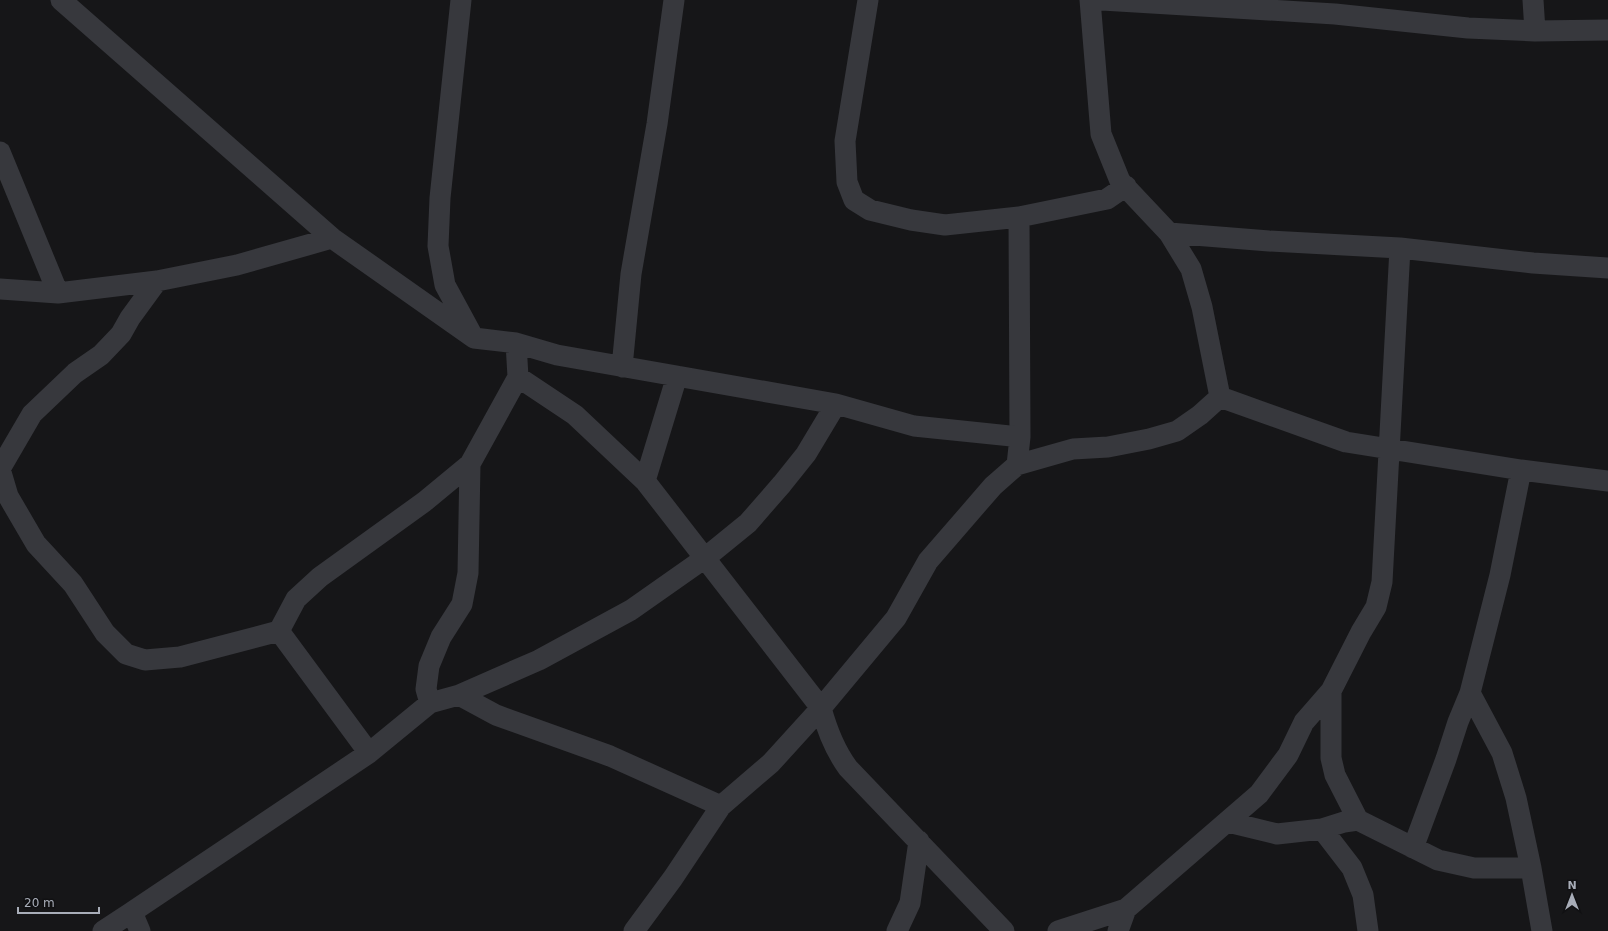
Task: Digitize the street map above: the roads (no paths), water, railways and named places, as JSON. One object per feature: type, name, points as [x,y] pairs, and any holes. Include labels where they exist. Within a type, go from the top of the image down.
[{"type":"street","points":[[61,0],[332,238],[474,338],[516,343],[557,355],[836,404],[914,426],[1020,437]]},
{"type":"street","points":[[461,0],[440,198],[438,246],[445,285],[474,338]]},
{"type":"street","points":[[868,0],[845,141],[847,182],[854,200],[870,210],[911,220],[945,225],[1019,217],[1084,206],[1107,199],[1126,186]]},
{"type":"street","points":[[1090,0],[1101,134],[1120,181],[1170,233],[1191,269],[1202,307],[1220,397]]},
{"type":"street","points":[[1102,0],[1335,14],[1468,28],[1535,31],[1608,30]]},
{"type":"street","points":[[1533,0],[1535,31]]},
{"type":"street","points":[[622,367],[631,274],[677,4]]},
{"type":"street","points":[[0,152],[58,293]]},
{"type":"street","points":[[1016,465],[1020,437],[1019,217]]},
{"type":"street","points":[[1170,233],[1269,241],[1400,248],[1532,263],[1608,268]]},
{"type":"street","points":[[0,289],[58,293],[157,281],[237,265],[332,238]]},
{"type":"street","points":[[1058,931],[1126,910],[1260,794],[1288,755],[1304,722],[1331,692],[1361,632],[1376,607],[1380,588],[1400,248]]},
{"type":"street","points":[[157,281],[130,318],[121,334],[102,355],[75,373],[32,414],[0,469],[8,496],[36,544],[73,584],[105,633],[126,654],[145,660],[180,657],[279,631],[296,599],[320,577],[424,502],[470,464],[518,377],[516,343]]},
{"type":"street","points":[[645,481],[677,376]]},
{"type":"street","points":[[518,377],[574,415],[645,481],[821,708],[827,733],[838,754],[848,768],[862,785],[919,841],[1004,931]]},
{"type":"street","points":[[1220,397],[1346,442],[1521,470],[1608,481]]},
{"type":"street","points":[[634,931],[673,878],[721,806],[771,763],[821,708],[896,618],[928,561],[988,492],[1016,465],[1073,450],[1108,447],[1149,439],[1177,431],[1200,415],[1220,397]]},
{"type":"street","points":[[103,931],[369,753],[430,703],[459,695],[540,660],[631,610],[705,558],[748,524],[778,490],[806,454],[836,404]]},
{"type":"street","points":[[430,703],[426,689],[429,666],[441,637],[462,604],[468,573],[470,464]]},
{"type":"street","points":[[1413,848],[1458,722],[1470,693],[1500,575],[1521,470]]},
{"type":"street","points":[[279,631],[369,753]]},
{"type":"street","points":[[1331,692],[1331,758],[1334,769],[1358,820]]},
{"type":"street","points":[[1470,693],[1502,754],[1516,798],[1531,868],[1542,931]]},
{"type":"street","points":[[459,695],[496,715],[610,756],[721,806]]},
{"type":"street","points":[[1228,822],[1277,834],[1322,829],[1344,822],[1358,820],[1438,860],[1474,868],[1531,868]]},
{"type":"street","points":[[1322,829],[1352,868],[1363,895],[1368,931]]},
{"type":"street","points":[[897,931],[910,903],[919,841]]},
{"type":"street","points":[[1118,931],[1126,910]]},
{"type":"street","points":[[132,912],[140,931]]}]
